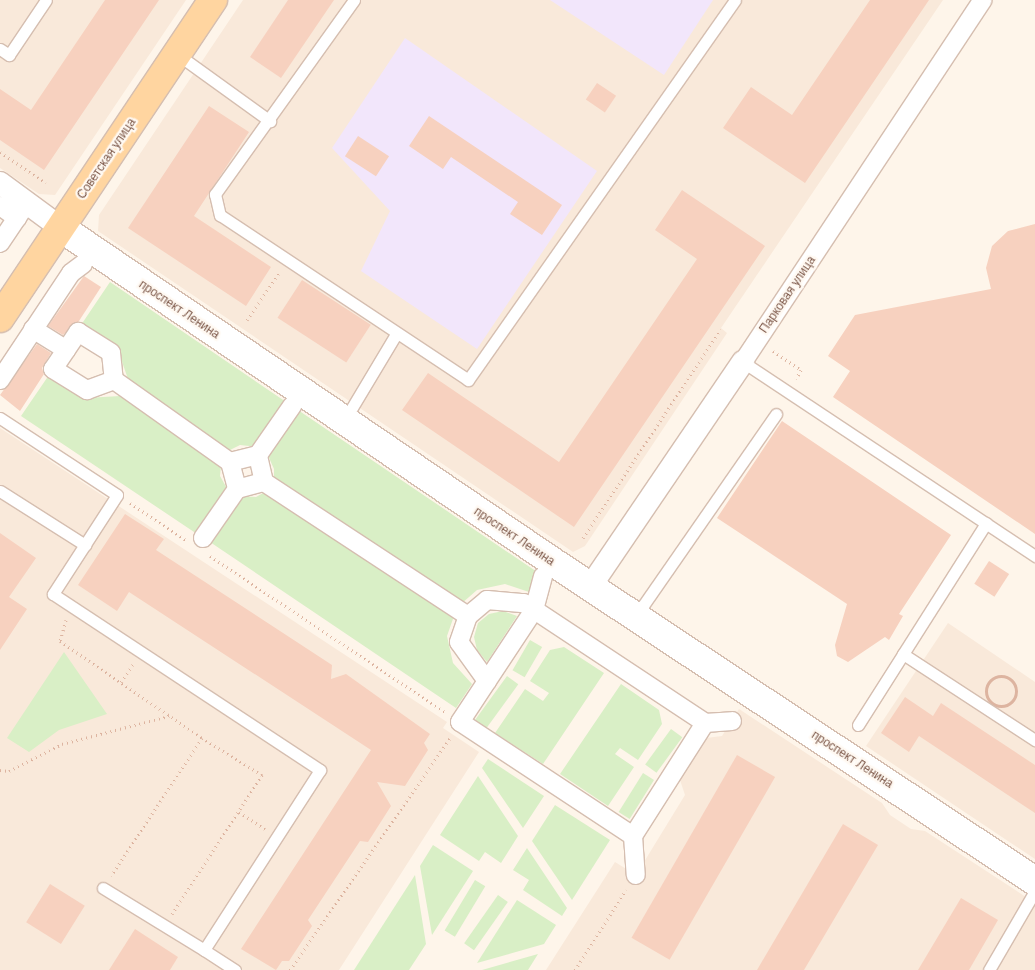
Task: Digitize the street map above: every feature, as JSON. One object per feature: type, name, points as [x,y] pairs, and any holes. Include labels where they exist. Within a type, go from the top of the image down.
[{"type":"main road","name":"Советская улица","points":[[0,318],[211,1]]},
{"type":"main road","name":"проспект Ленина","points":[[61,228],[590,587],[1035,881]]},
{"type":"street","name":"Парковая улица","points":[[590,587],[744,362],[983,0]]},
{"type":"street","name":"проспект Ленина","points":[[0,183],[61,228]]},
{"type":"street","points":[[0,206],[17,222],[0,243]]},
{"type":"street","points":[[0,380],[71,273],[83,264]]},
{"type":"street","points":[[34,329],[66,350]]},
{"type":"street","points":[[114,380],[86,390],[53,369],[78,332],[111,354],[114,380],[230,462],[236,489]]},
{"type":"street","points":[[230,462],[258,455],[292,406]]},
{"type":"street","points":[[258,455],[264,482],[468,616]]},
{"type":"street","points":[[199,544],[236,489],[264,482]]},
{"type":"street","points":[[543,576],[534,610],[460,722],[633,836]]},
{"type":"street","points":[[487,682],[460,642],[468,616],[486,600],[524,603],[705,724],[732,721]]},
{"type":"street","points":[[636,875],[633,836],[705,724]]},
{"type":"lane","points":[[0,49],[9,55],[46,0]]},
{"type":"lane","points":[[354,0],[270,120],[215,194],[220,215],[396,334],[468,380],[735,0]]},
{"type":"lane","points":[[177,54],[270,120]]},
{"type":"lane","points":[[344,421],[396,334]]},
{"type":"lane","points":[[744,362],[1035,556]]},
{"type":"lane","points":[[636,617],[776,414]]},
{"type":"lane","points":[[0,418],[117,495],[53,594],[320,770],[204,950]]},
{"type":"lane","points":[[0,491],[85,545]]},
{"type":"lane","points":[[858,725],[986,523]]},
{"type":"lane","points":[[903,654],[1035,740]]},
{"type":"lane","points":[[103,888],[234,970]]},
{"type":"lane","points":[[989,970],[1035,891]]},
{"type":"path","points":[[0,152],[46,183]]},
{"type":"path","points":[[247,320],[288,261]]},
{"type":"path","points":[[583,538],[721,328]]},
{"type":"path","points":[[757,341],[801,370]]},
{"type":"path","points":[[117,495],[199,544],[460,722],[290,970]]},
{"type":"path","points":[[70,605],[60,641],[202,738],[262,775],[165,926]]},
{"type":"path","points":[[121,682],[141,652]]},
{"type":"path","points":[[999,676],[1010,678],[1017,688],[1014,700],[1004,707],[992,704],[986,694],[989,682],[999,676]]},
{"type":"path","points":[[0,770],[9,771],[62,744],[170,716]]},
{"type":"path","points":[[103,888],[202,738]]},
{"type":"path","points":[[239,812],[277,837]]},
{"type":"path","points":[[576,970],[636,875]]},
{"type":"shaded area","points":[[0,0],[186,0],[55,195],[39,194],[0,168]]},
{"type":"shaded area","points":[[243,0],[943,0],[721,328],[727,333],[585,546],[573,552],[98,231],[99,215]]},
{"type":"shaded area","points":[[550,0],[713,0],[664,75]]},
{"type":"shaded area","points":[[405,38],[597,171],[477,349],[361,271],[390,211],[332,148]]},
{"type":"shaded area","points":[[0,428],[447,722],[443,728],[479,752],[339,970],[0,970]]},
{"type":"shaded area","points":[[948,623],[1035,682],[1035,859],[866,746]]},
{"type":"shaded area","points":[[739,709],[882,803],[890,815],[911,829],[925,831],[1035,903],[1035,970],[546,970],[615,862],[636,875],[685,795],[680,780],[706,738],[722,736]]},
{"type":"green space","points":[[110,282],[289,404],[259,447],[240,445],[230,450],[129,382],[118,350],[81,325]]},
{"type":"green space","points":[[49,375],[86,398],[120,396],[221,465],[220,476],[229,492],[200,536],[21,416]]},
{"type":"green space","points":[[295,408],[543,576],[532,593],[505,584],[477,590],[461,604],[274,478],[274,469],[266,451]]},
{"type":"green space","points":[[265,492],[454,616],[447,636],[453,663],[472,684],[456,708],[207,540],[236,496],[256,497]]},
{"type":"green space","points":[[503,611],[517,616],[487,662],[477,650],[474,637],[478,623],[489,614]]},
{"type":"green space","points":[[530,640],[542,647],[525,677],[512,670]]},
{"type":"green space","points":[[564,647],[604,673],[543,764],[495,733],[525,689],[543,701],[549,693],[530,681],[550,650]]},
{"type":"green space","points":[[64,652],[107,714],[59,730],[29,752],[7,738]]},
{"type":"green space","points":[[507,676],[518,684],[486,729],[475,720]]},
{"type":"green space","points":[[621,684],[659,710],[662,724],[638,760],[620,748],[615,754],[634,767],[608,806],[560,774]]},
{"type":"green space","points":[[671,729],[682,737],[656,773],[645,765]]},
{"type":"green space","points":[[488,759],[544,796],[523,828],[482,768]]},
{"type":"green space","points":[[643,773],[654,780],[630,819],[619,812]]},
{"type":"green space","points":[[478,776],[518,836],[501,863],[485,852],[479,861],[440,835]]},
{"type":"green space","points":[[555,805],[610,840],[572,900],[532,841]]},
{"type":"green space","points":[[433,845],[473,871],[432,935],[420,866]]},
{"type":"green space","points":[[527,848],[567,908],[562,916],[523,890],[529,880],[513,870]]},
{"type":"green space","points":[[415,875],[426,944],[409,970],[354,970]]},
{"type":"green space","points":[[475,880],[485,886],[455,937],[445,931]]},
{"type":"green space","points":[[498,895],[508,902],[474,950],[464,943]]},
{"type":"green space","points":[[517,900],[556,925],[544,944],[477,963]]},
{"type":"green space","points":[[538,954],[528,970],[482,970]]},
{"type":"building","points":[[105,0],[159,0],[44,170],[0,140],[0,89],[31,110]]},
{"type":"building","points":[[288,0],[334,0],[281,78],[250,57]]},
{"type":"building","points":[[870,0],[929,0],[805,183],[723,128],[751,87],[792,115]]},
{"type":"building","points":[[597,83],[616,96],[605,112],[586,100]]},
{"type":"building","points":[[209,106],[249,132],[194,216],[271,267],[246,306],[128,228]]},
{"type":"building","points":[[429,116],[562,205],[542,235],[510,214],[518,202],[451,157],[443,169],[409,146]]},
{"type":"building","points":[[358,136],[389,156],[376,176],[345,156]]},
{"type":"building","points":[[682,190],[765,246],[574,527],[402,410],[428,373],[559,462],[697,259],[655,230]]},
{"type":"building","points":[[1035,224],[1035,534],[833,397],[850,371],[828,356],[855,315],[991,289],[986,268],[992,246],[1008,231]]},
{"type":"building","points":[[84,276],[101,287],[79,321],[63,335],[48,326]]},
{"type":"building","points":[[302,280],[371,325],[346,362],[277,318]]},
{"type":"building","points":[[37,344],[51,353],[42,368],[44,374],[20,411],[0,395]]},
{"type":"building","points":[[782,421],[951,535],[899,614],[903,616],[889,640],[885,637],[848,662],[837,656],[835,645],[847,604],[717,518]]},
{"type":"building","points":[[125,514],[164,539],[156,550],[332,665],[331,679],[346,674],[430,734],[424,743],[428,750],[405,786],[377,782],[391,806],[368,842],[360,841],[308,920],[312,926],[289,961],[282,961],[276,970],[241,949],[371,750],[129,592],[117,611],[78,585]]},
{"type":"building","points":[[0,533],[36,558],[9,597],[27,609],[0,650]]},
{"type":"building","points":[[989,561],[1009,574],[994,597],[974,584]]},
{"type":"building","points":[[905,697],[933,716],[941,703],[1035,765],[1035,813],[919,736],[909,752],[881,733]]},
{"type":"building","points":[[737,755],[775,777],[670,960],[632,938]]},
{"type":"building","points":[[843,824],[878,845],[804,970],[757,970]]},
{"type":"building","points":[[50,884],[85,906],[61,944],[26,922]]},
{"type":"building","points":[[961,898],[998,920],[969,970],[918,970]]},
{"type":"building","points":[[135,929],[178,957],[170,970],[109,970]]}]
